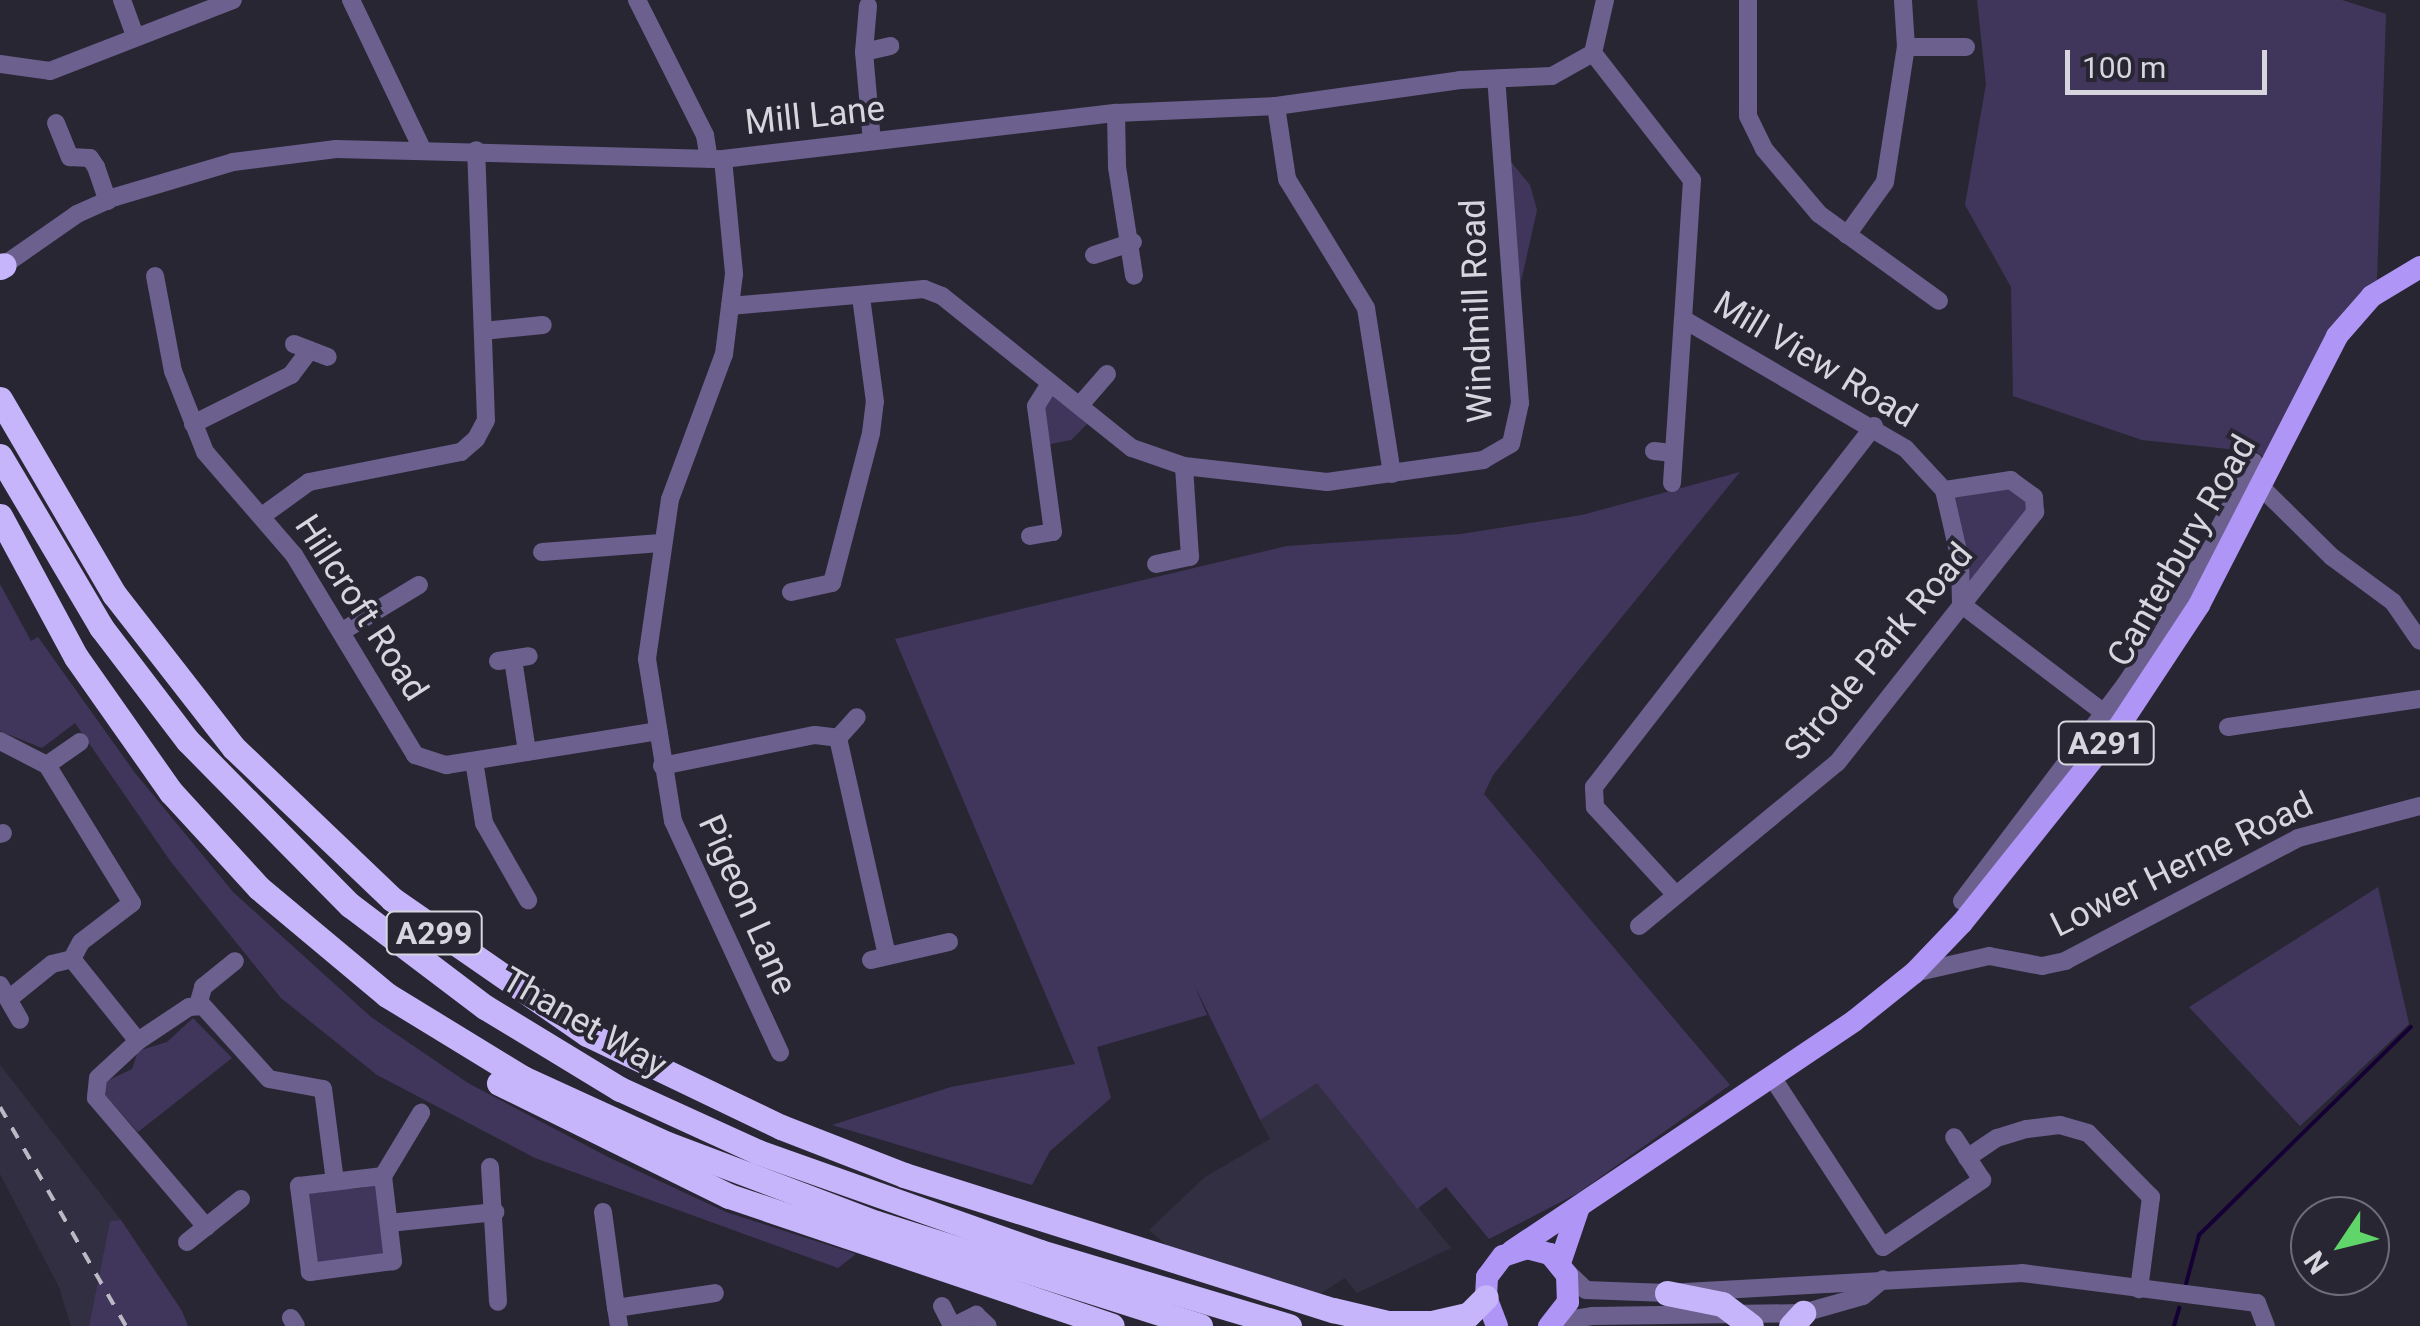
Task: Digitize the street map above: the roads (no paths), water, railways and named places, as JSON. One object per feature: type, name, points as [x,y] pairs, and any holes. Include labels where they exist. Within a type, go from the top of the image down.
[{"type":"highway","name":"A299","points":[[0,399],[78,540],[201,710],[317,834],[444,941],[587,1034],[687,1085],[904,1175],[1088,1238],[1371,1320],[1454,1320],[1493,1313]]},
{"type":"highway","name":"Thanet Way","points":[[0,456],[101,627],[188,741],[350,906],[486,1008],[620,1088],[791,1165],[1056,1258],[1290,1326]]},
{"type":"highway","name":"Thanet Way","points":[[0,516],[76,657],[171,792],[260,888],[387,995],[523,1078],[667,1144],[893,1229],[1200,1326]]},
{"type":"highway","name":"A299","points":[[387,995],[405,1022],[485,1075],[662,1167],[785,1217],[1112,1326]]},
{"type":"highway","points":[[1088,1238],[1157,1240]]},
{"type":"highway","points":[[1667,1293],[1722,1304],[1749,1322]]},
{"type":"main road","name":"Canterbury Road","points":[[1512,1251],[1772,1077],[1914,974],[2027,847],[2113,719],[2199,605],[2246,483],[2337,336],[2372,296],[2420,268]]},
{"type":"main road","points":[[1552,1324],[1568,1302],[1560,1247],[1579,1207]]},
{"type":"main road","points":[[1493,1313],[1492,1268],[1512,1251],[1537,1249],[1562,1266]]},
{"type":"street","points":[[122,0],[135,36]]},
{"type":"street","points":[[0,64],[50,70],[232,0]]},
{"type":"street","points":[[351,0],[422,149]]},
{"type":"street","name":"Pigeon Lane","points":[[638,0],[716,159],[732,237],[724,354],[670,499],[661,543],[648,643],[662,766],[684,852],[780,1053]]},
{"type":"street","points":[[1593,53],[1606,0]]},
{"type":"street","points":[[1748,0],[1748,116],[1796,192],[1847,236],[1939,300]]},
{"type":"street","points":[[1847,236],[1885,182],[1906,47],[1903,0]]},
{"type":"street","points":[[868,6],[864,52],[872,141]]},
{"type":"street","points":[[864,52],[890,46]]},
{"type":"street","points":[[1906,47],[1966,48]]},
{"type":"street","name":"Mill Lane","points":[[1,266],[108,201],[232,162],[336,149],[716,159],[1116,113],[1276,106],[1496,78],[1552,76],[1593,53]]},
{"type":"street","name":"Mill View Road","points":[[1593,53],[1692,180],[1672,483]]},
{"type":"street","name":"Windmill Road","points":[[730,306],[862,297],[924,288],[942,296],[1132,448],[1184,466],[1327,482],[1483,460],[1500,454],[1518,430],[1496,78]]},
{"type":"street","points":[[1276,106],[1287,179],[1366,308],[1392,474]]},
{"type":"street","points":[[1116,113],[1116,167],[1133,242],[1134,276]]},
{"type":"street","points":[[56,123],[70,158],[90,158],[96,166],[108,201]]},
{"type":"street","points":[[262,516],[308,482],[461,452],[476,439],[486,420],[476,150]]},
{"type":"street","points":[[1094,255],[1133,242]]},
{"type":"street","name":"Hillcroft Road","points":[[155,276],[173,372],[193,424],[228,484],[262,516],[341,632],[415,755],[431,764],[474,761],[658,732]]},
{"type":"street","points":[[792,592],[832,583],[870,433],[875,402],[862,297]]},
{"type":"street","name":"Mill View Road","points":[[1683,319],[1874,426],[1944,490]]},
{"type":"street","points":[[483,331],[543,326]]},
{"type":"street","points":[[193,424],[292,375],[302,347],[328,358]]},
{"type":"street","points":[[1080,405],[1107,374]]},
{"type":"street","points":[[1030,536],[1052,532],[1036,406],[1050,384]]},
{"type":"street","points":[[1676,896],[1594,807],[1594,787],[1874,426]]},
{"type":"street","points":[[1654,451],[1674,453]]},
{"type":"street","name":"Canterbury Road","points":[[2246,483],[2254,462]]},
{"type":"street","points":[[1156,564],[1190,558],[1184,466]]},
{"type":"street","name":"Strode Park Road","points":[[1639,926],[1837,763],[2028,523],[2034,497],[2011,480],[1944,490]]},
{"type":"street","points":[[2246,483],[2332,557],[2393,602],[2420,641]]},
{"type":"street","points":[[1944,490],[1960,560],[1960,604],[2113,719]]},
{"type":"street","points":[[542,552],[661,543]]},
{"type":"street","points":[[341,632],[419,585]]},
{"type":"street","points":[[513,659],[527,752]]},
{"type":"street","points":[[2228,728],[2420,700]]},
{"type":"street","points":[[838,738],[857,716]]},
{"type":"street","name":"Canterbury Road","points":[[1962,901],[2113,719]]},
{"type":"street","points":[[662,766],[815,735],[838,738]]},
{"type":"street","points":[[838,738],[879,958],[949,942]]},
{"type":"street","points":[[0,742],[47,765],[132,903],[81,942],[72,959],[52,964],[5,991],[20,1020]]},
{"type":"street","points":[[47,765],[80,742]]},
{"type":"street","points":[[474,761],[484,823],[528,900]]},
{"type":"street","name":"Lower Herne Road","points":[[1914,974],[1989,956],[2042,966],[2065,962],[2298,838],[2420,806]]},
{"type":"street","points":[[72,959],[138,1041]]},
{"type":"street","points":[[206,1226],[96,1098],[98,1078],[138,1041],[198,1005],[203,987],[236,961]]},
{"type":"street","points":[[198,1005],[269,1079],[326,1093],[336,1182]]},
{"type":"street","points":[[1772,1077],[1883,1247],[1982,1180],[1954,1138]]},
{"type":"street","points":[[382,1176],[299,1186],[310,1272],[394,1261],[382,1176],[421,1113]]},
{"type":"street","points":[[1968,1158],[1997,1138],[2027,1129],[2060,1124],[2088,1133],[2151,1197],[2139,1289]]},
{"type":"street","points":[[490,1167],[496,1212],[498,1302]]},
{"type":"street","points":[[187,1242],[241,1199]]},
{"type":"street","points":[[389,1223],[496,1212]]},
{"type":"street","points":[[602,1212],[618,1317],[715,1293]]},
{"type":"street","points":[[1562,1266],[1586,1290],[1667,1293],[1785,1290],[1884,1279],[2022,1273],[2257,1303],[2266,1326]]},
{"type":"street","points":[[1552,1324],[1612,1315],[1749,1322],[1797,1320],[1863,1296],[1884,1279]]},
{"type":"street","points":[[942,1306],[953,1326],[976,1315],[988,1326]]},
{"type":"waterway","points":[[2186,1284],[2199,1235],[2411,1027]]},
{"type":"waterway","points":[[2174,1326],[2179,1308]]},
{"type":"railway","points":[[0,1107],[126,1326]]}]
